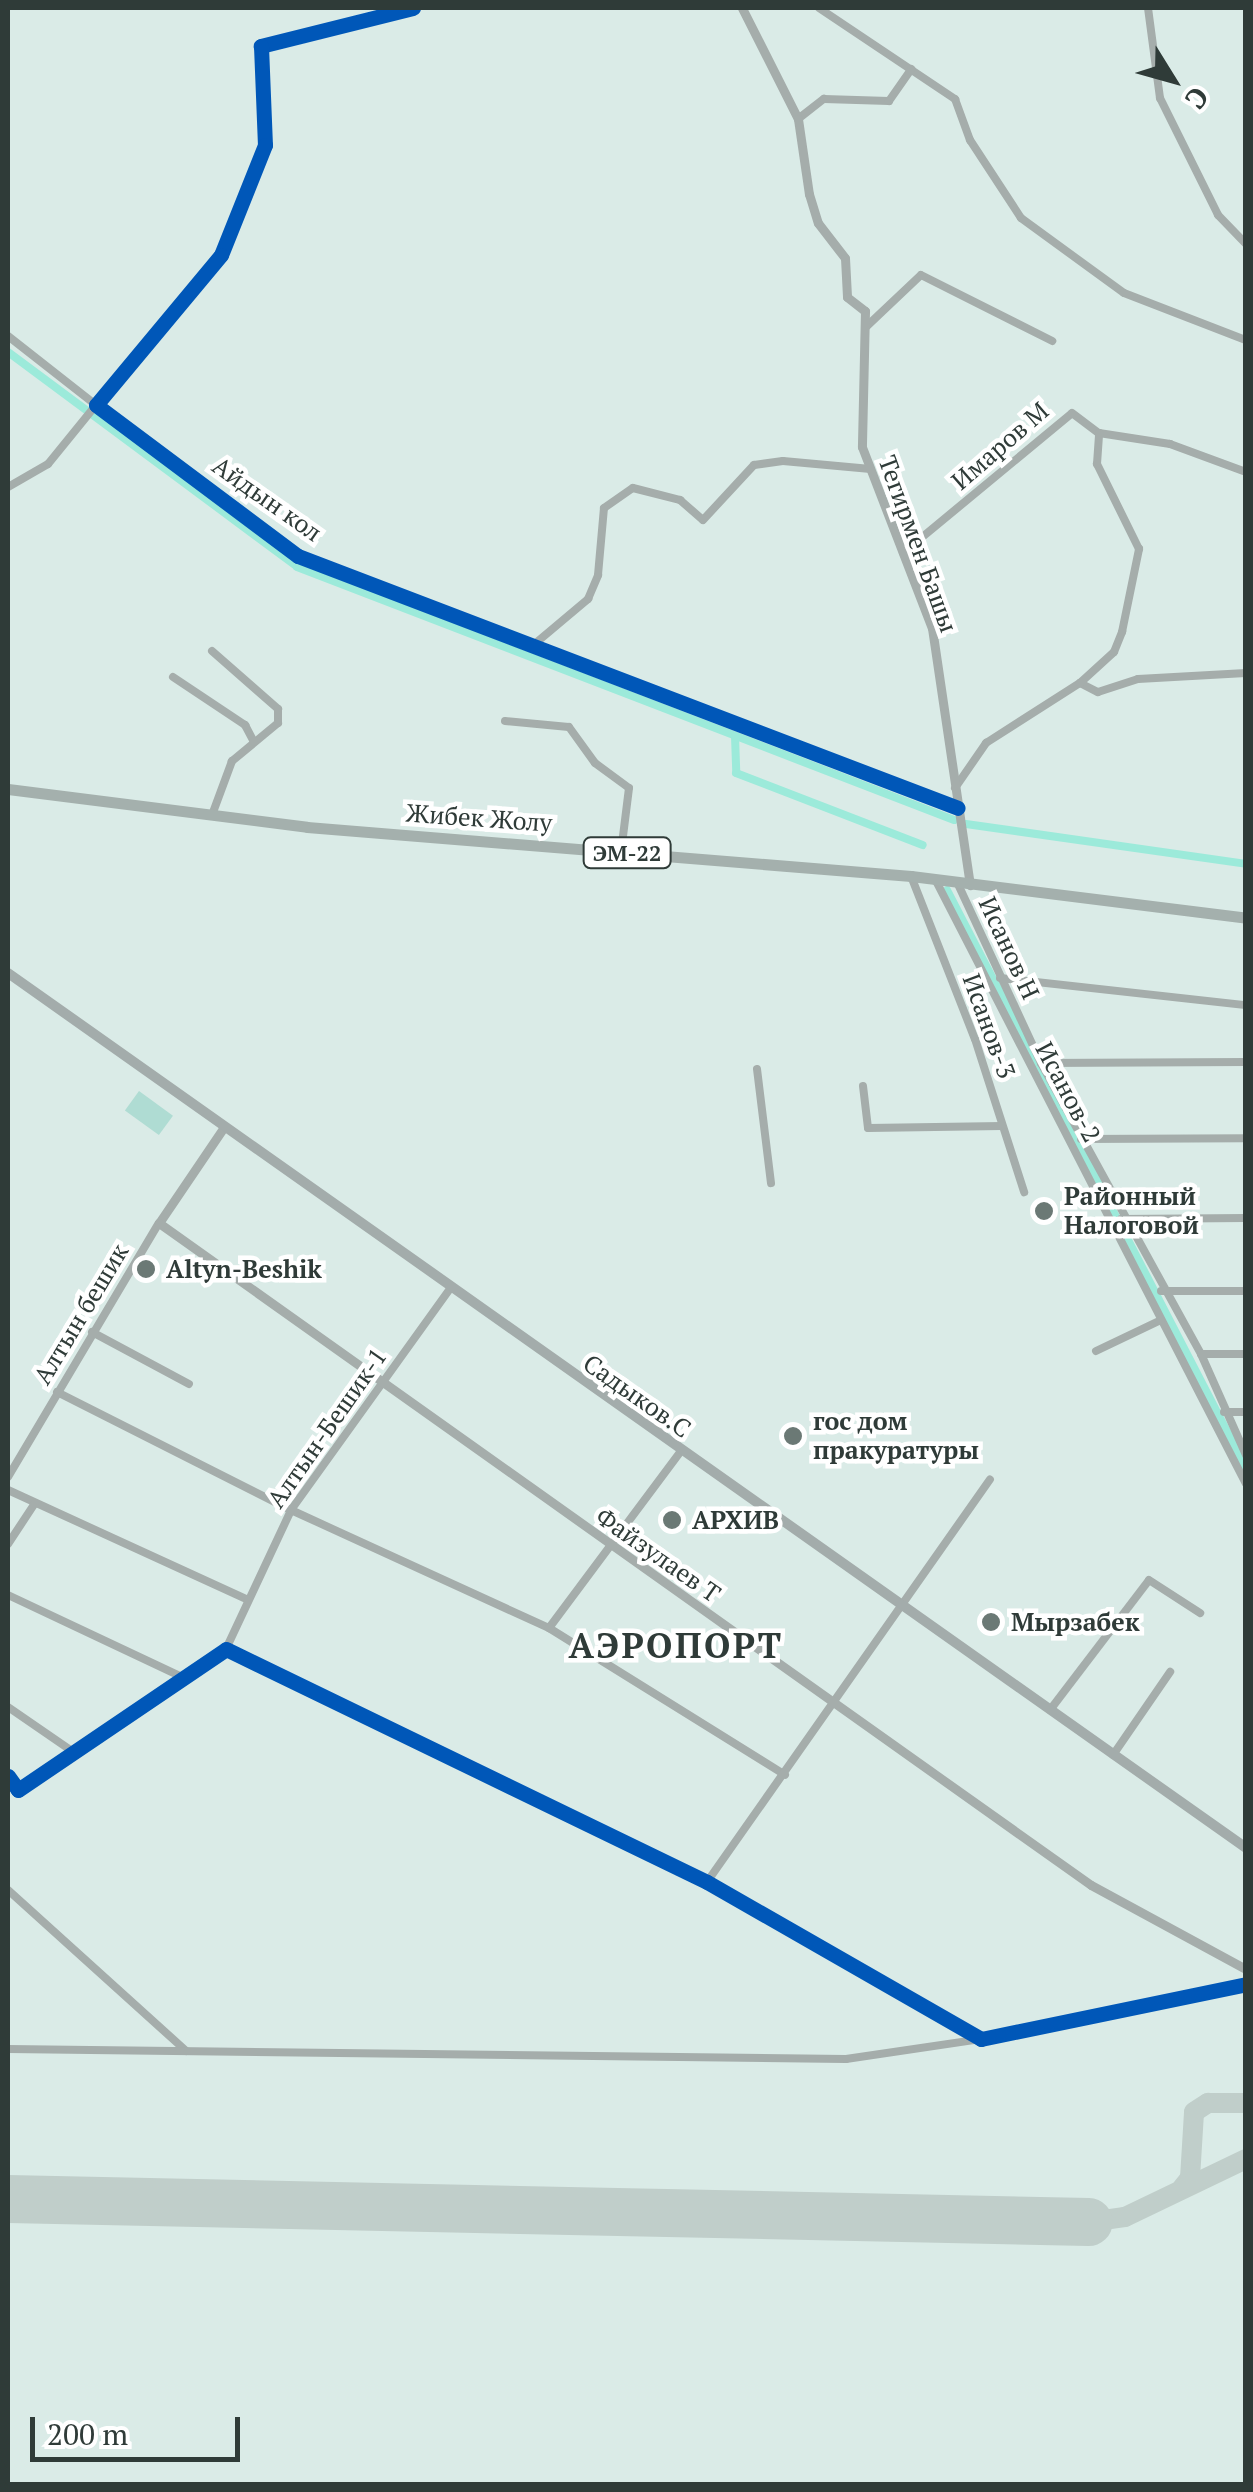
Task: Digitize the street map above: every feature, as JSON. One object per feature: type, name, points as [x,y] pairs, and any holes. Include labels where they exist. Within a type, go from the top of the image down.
[{"type":"main road","name":"Жибек Жолу","points":[[8,789],[212,815],[910,876],[1246,918]]},
{"type":"main road","name":"Садыков.С","points":[[8,974],[1246,1848]]},
{"type":"street","points":[[8,487],[48,464],[221,255],[265,146],[261,46],[413,8]]},
{"type":"street","name":"Тегирмен Башы","points":[[742,8],[798,119],[808,194],[818,223],[845,258],[847,297],[865,310],[862,447],[932,628],[958,808],[964,884]]},
{"type":"street","points":[[819,8],[955,99],[970,140],[1021,218],[1124,292],[1246,340]]},
{"type":"street","points":[[1148,8],[1160,98],[1218,215],[1246,244]]},
{"type":"street","points":[[798,119],[824,99],[889,101],[911,69]]},
{"type":"street","points":[[867,326],[921,275],[1052,341]]},
{"type":"street","name":"Айдын кол","points":[[8,336],[298,556],[958,808]]},
{"type":"street","name":"Имаров М","points":[[904,553],[1064,417],[1082,417],[1099,432],[1170,444],[1246,472]]},
{"type":"street","points":[[955,788],[986,744],[1080,684],[1114,652],[1138,549],[1096,464],[1099,432]]},
{"type":"street","points":[[531,646],[588,600],[598,576],[604,508],[633,488],[680,500],[703,520],[754,465],[783,461],[870,469]]},
{"type":"street","points":[[212,651],[278,709],[278,723],[232,761],[212,815]]},
{"type":"street","points":[[1080,684],[1098,692],[1138,680],[1246,672]]},
{"type":"street","points":[[173,678],[245,725],[254,742]]},
{"type":"street","points":[[505,721],[569,727],[595,764],[629,788],[621,852]]},
{"type":"street","name":"Исанов-3","points":[[910,876],[1024,1192]]},
{"type":"street","name":"Исанов-2","points":[[935,879],[1246,1484]]},
{"type":"street","name":"Исанов Н","points":[[964,884],[1000,978],[1041,1063],[1160,1291],[1200,1354],[1246,1455]]},
{"type":"street","points":[[1000,978],[1246,1005]]},
{"type":"street","points":[[1041,1063],[1246,1062]]},
{"type":"street","points":[[757,1069],[772,1184]]},
{"type":"street","points":[[863,1086],[868,1128],[1002,1126]]},
{"type":"street","points":[[159,1222],[224,1127]]},
{"type":"street","points":[[1081,1139],[1246,1138]]},
{"type":"street","points":[[1122,1219],[1246,1218]]},
{"type":"street","name":"Алтын бешик","points":[[8,1477],[159,1222]]},
{"type":"street","name":"Файзулаев Т","points":[[159,1222],[381,1385],[1091,1885],[1246,1970]]},
{"type":"street","name":"Алтын-Бешик-1","points":[[226,1649],[291,1510],[451,1287]]},
{"type":"street","points":[[1160,1291],[1246,1291]]},
{"type":"street","points":[[1096,1350],[1161,1320]]},
{"type":"street","points":[[92,1332],[188,1384]]},
{"type":"street","points":[[1200,1354],[1246,1354]]},
{"type":"street","points":[[58,1392],[291,1510],[549,1628],[785,1775]]},
{"type":"street","points":[[1224,1412],[1246,1412]]},
{"type":"street","points":[[549,1628],[681,1451]]},
{"type":"street","points":[[706,1882],[990,1480]]},
{"type":"street","points":[[8,1490],[248,1600]]},
{"type":"street","points":[[8,1544],[35,1503]]},
{"type":"street","points":[[1049,1711],[1149,1580],[1200,1614]]},
{"type":"street","points":[[8,1595],[184,1678]]},
{"type":"street","points":[[8,1776],[18,1790],[226,1649],[706,1882],[981,2039]]},
{"type":"street","points":[[1112,1756],[1170,1672]]},
{"type":"street","points":[[8,1707],[72,1751]]},
{"type":"street","points":[[8,1890],[186,2051]]},
{"type":"street","points":[[10,2046],[846,2059],[981,2039],[1246,1984]]},
{"type":"green space","points":[[139,1091],[173,1116],[159,1135],[125,1110]]},
{"type":"waterway","points":[[8,352],[297,567],[954,820]]},
{"type":"waterway","points":[[735,736],[736,773],[923,845]]},
{"type":"waterway","points":[[966,824],[1246,864]]},
{"type":"waterway","points":[[947,890],[1246,1468]]},
{"type":"taxiway","points":[[1182,2188],[1190,2178],[1194,2112],[1208,2103],[1246,2103]]},
{"type":"taxiway","points":[[1089,2222],[1125,2217],[1246,2159]]},
{"type":"runway","points":[[8,2199],[1089,2222]]},
{"type":"cycle path","points":[[413,8],[261,46],[265,145],[221,255],[96,405],[298,556],[958,808]]},
{"type":"cycle path","points":[[8,1776],[18,1790],[226,1649],[707,1882],[981,2039],[1246,1984]]},
{"type":"place","name":"Районный Налоговой","points":[[1044,1211]]},
{"type":"place","name":"Altyn-Beshik","points":[[146,1269]]},
{"type":"place","name":"гос дом пракуратуры","points":[[793,1436]]},
{"type":"place","name":"АРХИВ","points":[[672,1520]]},
{"type":"place","name":"Мырзабек","points":[[991,1622]]},
{"type":"district","name":"АЭРОПОРТ","points":[[676,1645]]}]
